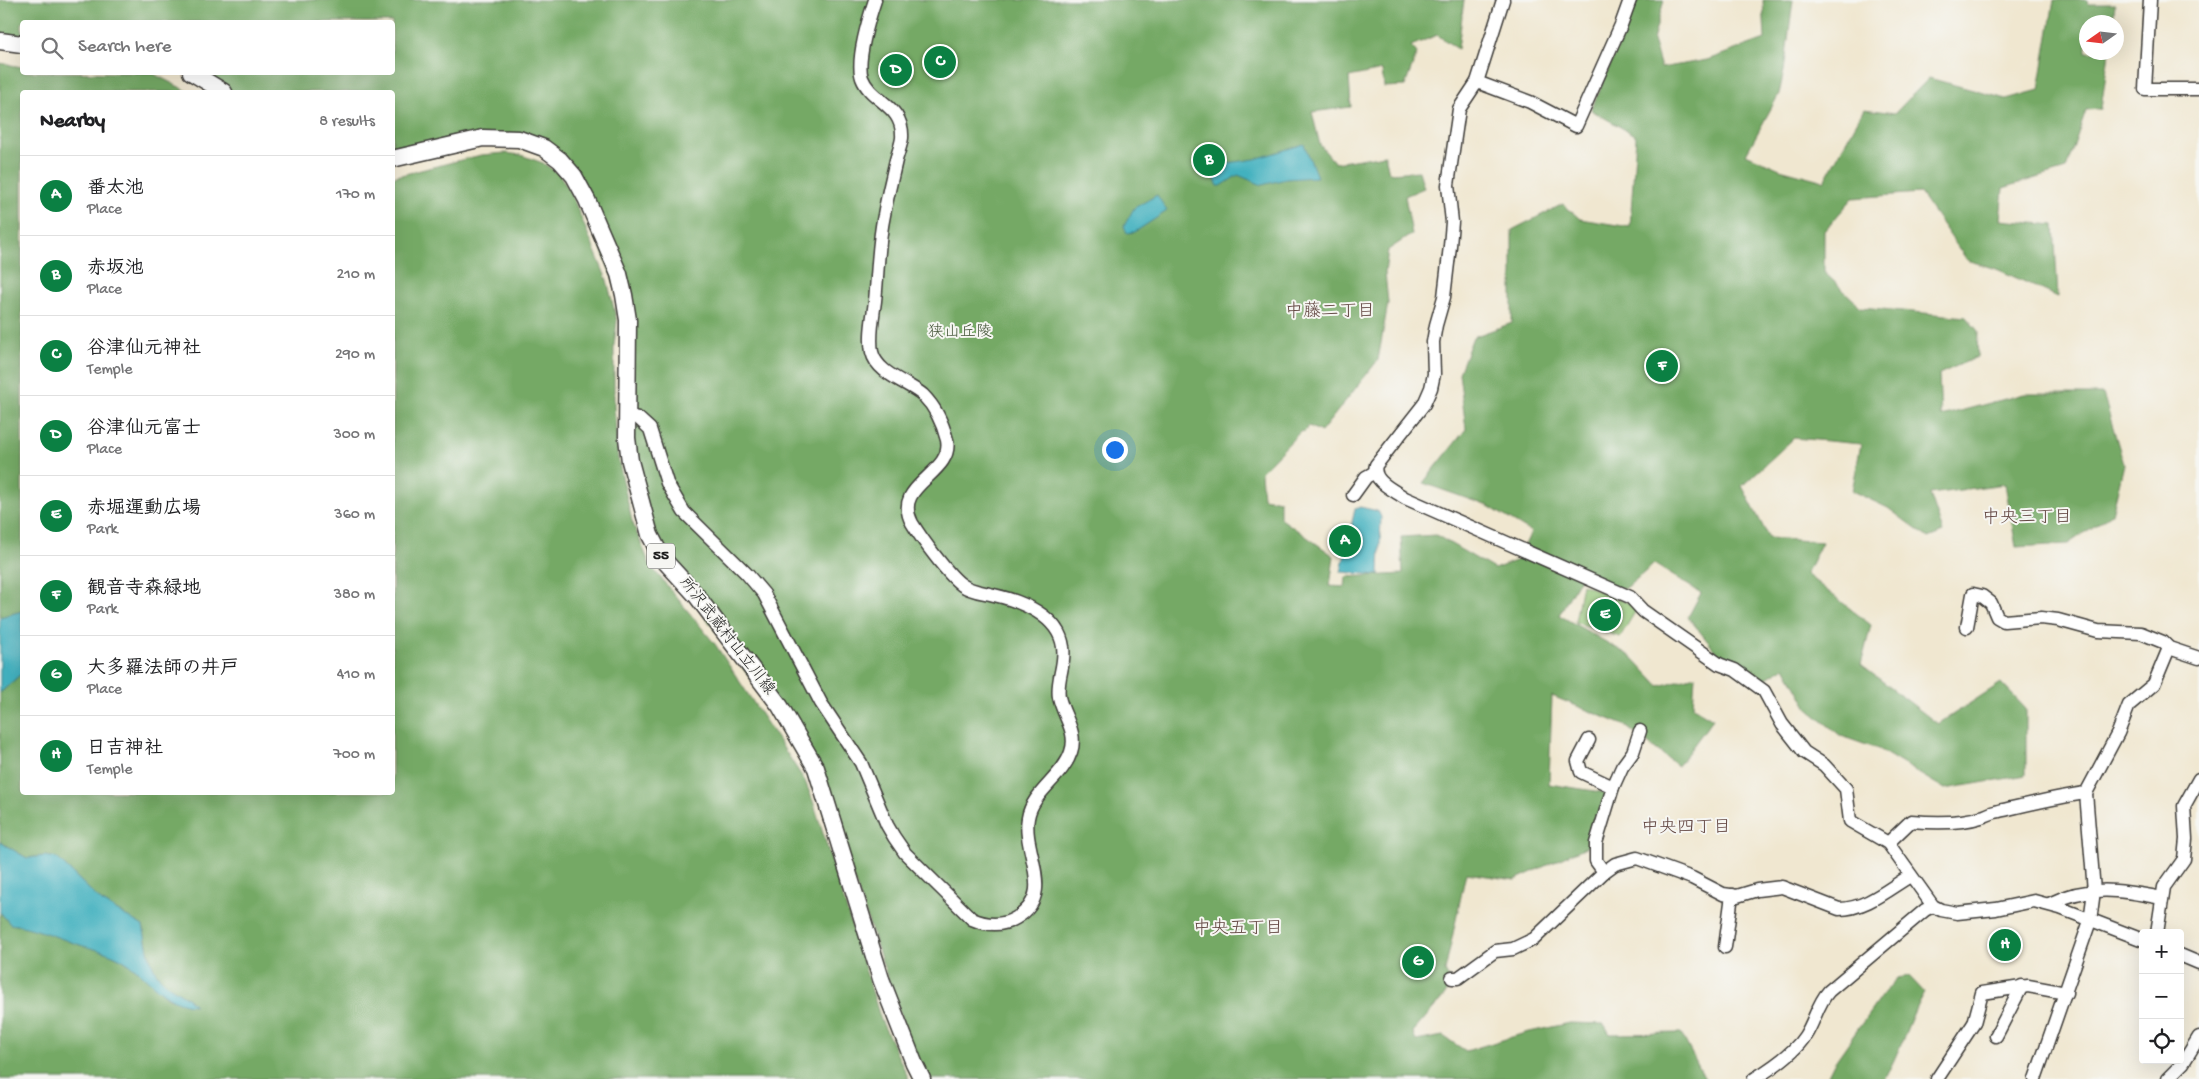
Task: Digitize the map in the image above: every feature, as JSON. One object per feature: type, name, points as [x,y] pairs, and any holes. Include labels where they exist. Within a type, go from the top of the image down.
[{"type":"main road","points":[[0,42],[20,44]]},
{"type":"main road","points":[[196,75],[221,90]]},
{"type":"main road","name":"所沢武蔵村山立川線","points":[[395,158],[483,138],[499,137],[519,139],[544,148],[560,160],[574,176],[587,200],[619,274],[624,295],[628,320],[626,415],[630,461],[641,508],[650,535],[662,558],[696,595],[780,706],[816,768],[881,979],[922,1079]]},
{"type":"street","points":[[626,415],[638,418],[650,430],[667,483],[684,512],[748,574],[764,594],[821,703],[858,758],[887,825],[905,853],[972,919],[985,924],[1000,924],[1021,915],[1034,897],[1036,888],[1036,875],[1028,836],[1027,821],[1029,813],[1036,800],[1064,765],[1073,746],[1071,726],[1059,697],[1058,688],[1064,654],[1063,644],[1056,628],[1046,618],[1014,601],[969,589],[956,580],[920,534],[909,514],[908,506],[912,493],[940,465],[948,446],[940,420],[930,403],[912,386],[881,367],[872,353],[872,331],[882,227],[902,137],[899,119],[866,86],[860,71],[875,0]]},
{"type":"street","points":[[1503,0],[1477,82],[1460,109],[1452,151],[1452,170],[1448,185],[1452,232],[1444,296],[1434,334],[1432,388],[1424,404],[1376,465],[1375,472],[1385,484],[1405,498],[1630,597],[1643,611],[1711,659],[1735,670],[1764,691],[1782,724],[1804,752],[1824,765],[1846,789],[1850,821],[1888,843],[1933,906],[1941,910],[1957,913],[1996,909],[2034,901],[2049,904],[2139,939]]},
{"type":"street","points":[[1477,82],[1530,102],[1576,126],[1621,25],[1630,0]]},
{"type":"street","points":[[2150,0],[2146,89],[2199,88]]},
{"type":"street","points":[[1353,495],[1366,477],[1375,472]]},
{"type":"street","points":[[1967,627],[1973,594],[1982,596],[1991,603],[1997,617],[2004,620],[2041,618],[2058,620],[2098,631],[2141,633],[2163,642],[2169,648],[2199,658]]},
{"type":"street","points":[[2035,1079],[2090,921],[2094,891],[2086,793],[2118,733],[2129,705],[2154,684],[2169,648]]},
{"type":"street","points":[[1604,872],[1596,861],[1596,844],[1613,787],[1622,767],[1633,752],[1640,731]]},
{"type":"street","points":[[1589,740],[1578,761],[1581,772],[1613,787]]},
{"type":"street","points":[[2158,929],[2164,887],[2184,859],[2186,839],[2184,806],[2199,779]]},
{"type":"street","points":[[1888,843],[1911,821],[1935,824],[1979,818],[1993,812],[2086,793]]},
{"type":"street","points":[[1452,978],[1458,978],[1495,951],[1512,949],[1534,940],[1604,872],[1615,864],[1637,858],[1692,878],[1723,894],[1737,896],[1757,890],[1782,887],[1827,906],[1849,909],[1864,904],[1910,876]]},
{"type":"street","points":[[2049,904],[2061,898],[2094,891],[2116,889],[2162,898]]},
{"type":"street","points":[[1725,946],[1732,895]]},
{"type":"street","points":[[1754,1079],[1796,1048],[1814,1019],[1821,999],[1829,991],[1933,906]]},
{"type":"street","points":[[2184,957],[2199,963]]},
{"type":"street","points":[[1937,1079],[1974,1023],[1982,993],[2022,986],[2066,993]]},
{"type":"street","points":[[1996,1036],[2022,986]]},
{"type":"street","points":[[2167,1079],[2183,1063],[2199,1037]]},
{"type":"green space","name":"狭山丘陵","points":[[0,0],[1464,0],[1458,49],[1437,35],[1411,46],[1417,53],[1405,86],[1384,87],[1382,70],[1349,77],[1351,107],[1312,112],[1320,145],[1335,163],[1385,155],[1389,173],[1419,171],[1424,188],[1405,196],[1412,234],[1388,250],[1385,273],[1388,303],[1378,360],[1321,432],[1309,426],[1305,431],[1300,432],[1261,472],[1263,498],[1280,501],[1280,518],[1334,556],[1330,586],[1345,587],[1346,577],[1403,574],[1401,537],[1436,535],[1494,569],[1518,560],[1531,532],[1488,506],[1423,483],[1466,429],[1459,373],[1473,337],[1512,323],[1512,230],[1563,204],[1580,219],[1630,227],[1636,136],[1591,110],[1638,0],[1664,0],[1653,40],[1661,68],[1707,60],[1765,39],[1763,0],[1793,0],[1784,71],[1779,94],[1746,154],[1780,169],[1824,181],[1864,109],[1895,113],[1929,78],[2006,99],[2039,90],[2054,0],[2087,0],[2088,4],[2115,4],[2114,15],[2079,15],[2079,60],[2108,60],[2101,109],[2086,110],[2066,169],[2003,188],[2000,220],[2054,225],[2058,297],[1999,270],[1967,260],[1920,193],[1853,198],[1824,231],[1824,272],[1861,307],[1966,317],[1978,331],[1977,357],[1939,374],[1941,416],[2024,394],[2103,394],[2124,464],[2112,514],[2068,544],[2016,547],[2005,484],[1930,494],[1943,532],[1928,538],[1888,508],[1852,491],[1861,444],[1794,438],[1742,486],[1769,538],[1822,542],[1806,574],[1871,625],[1861,665],[1938,724],[2001,683],[2026,709],[2026,775],[1945,789],[1878,749],[1841,736],[1809,710],[1785,667],[1758,683],[1721,658],[1688,617],[1701,593],[1654,564],[1625,589],[1580,578],[1559,615],[1632,657],[1659,686],[1695,676],[1693,707],[1713,719],[1678,766],[1624,725],[1552,696],[1549,784],[1608,793],[1588,846],[1515,880],[1466,873],[1445,971],[1451,981],[1445,995],[1413,1032],[1416,1041],[1443,1036],[1466,1051],[1525,1033],[1570,1023],[1604,1024],[1610,1034],[1681,1033],[1705,1079],[922,1079],[816,768],[662,558],[630,461],[628,320],[574,176],[519,139],[395,159],[395,90],[221,90],[194,75],[395,75],[395,20],[20,20],[20,44],[0,41]]},
{"type":"green space","points":[[0,63],[20,67],[20,75],[156,75],[185,90],[20,90],[20,612],[0,617]]},
{"type":"green space","points":[[505,153],[521,155],[543,163],[559,174],[571,193],[607,280],[617,321],[614,345],[614,406],[618,458],[632,521],[650,565],[715,644],[805,781],[813,801],[881,1020],[909,1079],[0,1079],[0,912],[10,924],[26,926],[78,944],[103,950],[123,960],[147,978],[168,998],[194,1004],[168,986],[157,974],[150,959],[143,926],[101,901],[57,858],[45,856],[27,858],[0,842],[0,693],[20,675],[20,795],[395,795],[395,176],[481,155]]},
{"type":"green space","points":[[1582,584],[1638,607],[1620,637],[1575,622]]},
{"type":"green space","points":[[1909,976],[1924,992],[1884,1079],[1829,1079],[1828,1075],[1834,1063],[1882,995],[1897,978]]},
{"type":"water","points":[[1304,144],[1317,177],[1286,179],[1262,185],[1238,175],[1218,186],[1212,173],[1227,163],[1255,159]]},
{"type":"water","points":[[1157,195],[1167,211],[1135,232],[1127,233],[1124,226],[1134,208]]},
{"type":"water","points":[[1360,507],[1378,511],[1381,517],[1379,575],[1341,572],[1355,509]]},
{"type":"water","points":[[20,612],[20,675],[0,693],[0,617]]},
{"type":"water","points":[[0,842],[27,858],[45,856],[57,858],[101,901],[143,926],[150,959],[157,974],[169,986],[195,1005],[184,1004],[164,994],[139,972],[116,956],[36,930],[10,924],[0,912]]},
{"type":"place","name":"谷津仙元神社","points":[[940,62]]},
{"type":"place","name":"谷津仙元富士","points":[[896,70]]},
{"type":"place","name":"赤坂池","points":[[1209,160]]},
{"type":"place","name":"観音寺森緑地","points":[[1662,366]]},
{"type":"place","name":"番太池","points":[[1345,541]]},
{"type":"place","name":"赤堀運動広場","points":[[1605,615]]},
{"type":"place","name":"日吉神社","points":[[2005,945]]},
{"type":"place","name":"大多羅法師の井戸","points":[[1418,962]]},
{"type":"district","name":"中藤二丁目","points":[[1330,312]]},
{"type":"district","name":"中央三丁目","points":[[2027,518]]},
{"type":"district","name":"中央四丁目","points":[[1686,828]]},
{"type":"district","name":"中央五丁目","points":[[1238,929]]}]
